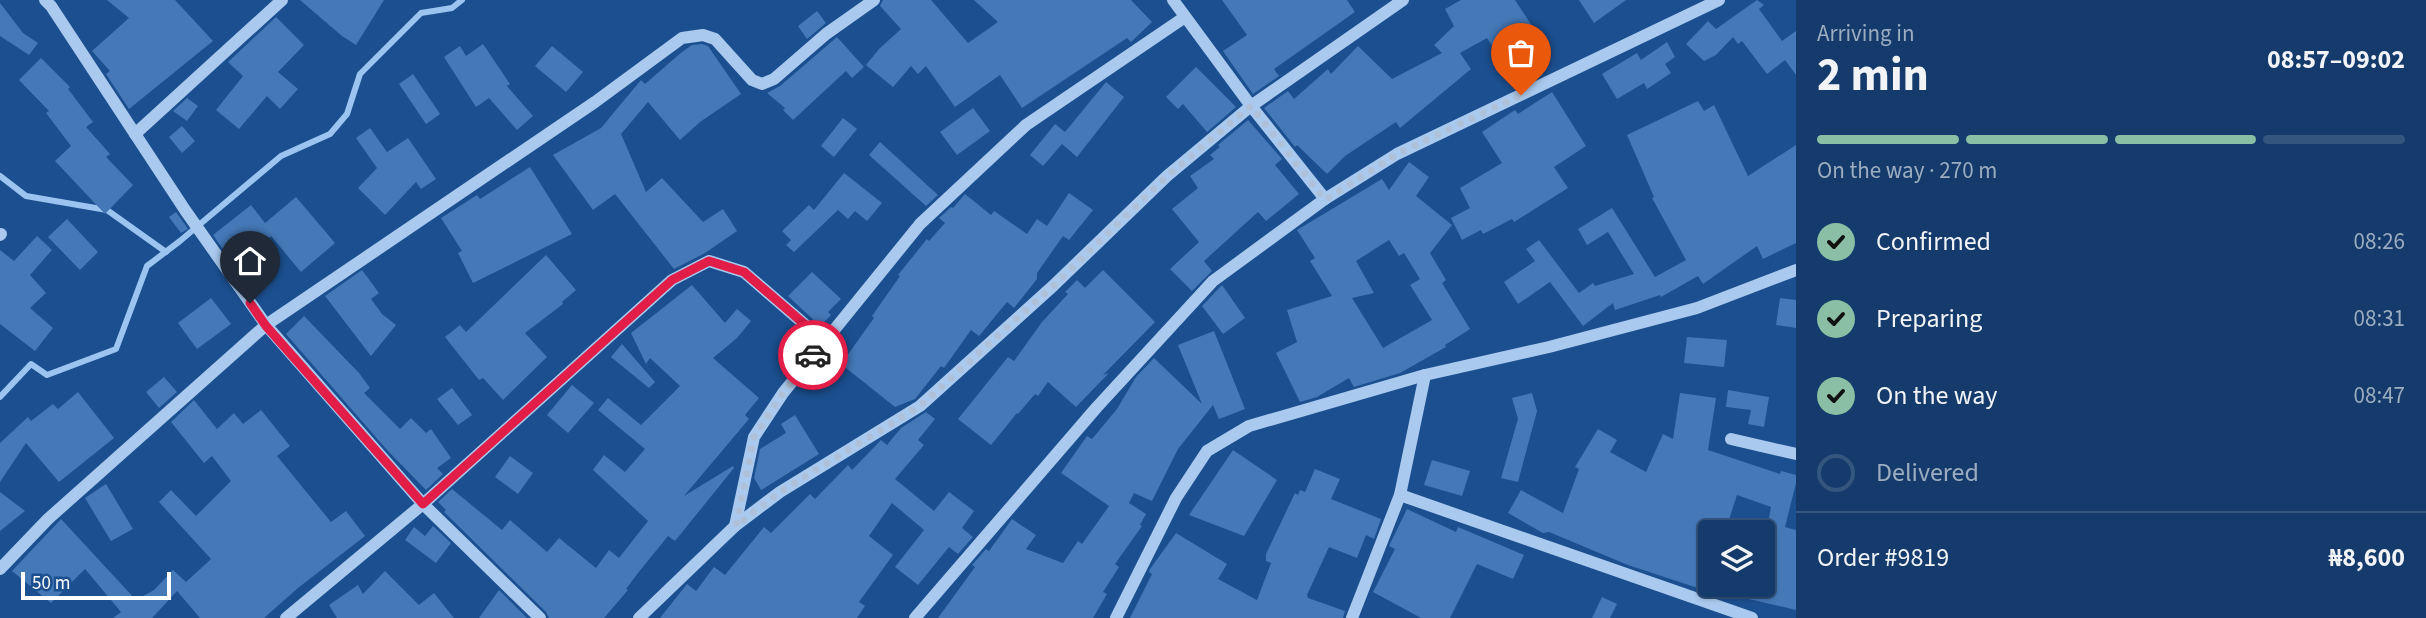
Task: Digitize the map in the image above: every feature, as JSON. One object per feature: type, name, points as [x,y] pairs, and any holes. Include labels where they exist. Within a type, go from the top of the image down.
[{"type":"street","points":[[135,134],[282,0]]},
{"type":"street","points":[[0,569],[48,519],[266,326],[595,102],[682,38],[702,35],[715,39],[752,80],[762,83],[774,79],[826,34],[874,0]]},
{"type":"street","points":[[1173,0],[1325,200]]},
{"type":"street","points":[[639,618],[736,526],[780,492],[920,406],[1053,286],[1167,176],[1251,106],[1403,0]]},
{"type":"street","points":[[915,618],[1097,407],[1213,281],[1325,200],[1397,154],[1719,0]]},
{"type":"street","points":[[50,2],[135,134],[266,326],[423,504],[540,618]]},
{"type":"street","points":[[736,526],[754,437],[783,393],[920,224],[1026,125],[1185,17]]},
{"type":"street","points":[[286,618],[423,504],[672,280],[709,261],[744,272],[824,341]]},
{"type":"street","points":[[1116,618],[1176,498],[1207,451],[1249,426],[1425,375],[1549,347],[1697,308],[1796,270]]},
{"type":"street","points":[[1352,618],[1401,495],[1425,375]]},
{"type":"street","points":[[1731,439],[1796,454]]},
{"type":"street","points":[[1401,495],[1752,618]]},
{"type":"building","points":[[107,0],[175,0],[213,41],[129,109],[106,74],[110,71],[92,51],[129,18]]},
{"type":"building","points":[[300,0],[384,0],[356,45]]},
{"type":"building","points":[[883,0],[931,0],[968,43],[998,22],[974,0],[1131,0],[1152,22],[1131,42],[1127,38],[1022,108],[1000,75],[955,107],[926,66],[918,74],[911,66],[893,87],[866,65],[901,29],[880,6]]},
{"type":"building","points":[[1222,0],[1347,0],[1355,12],[1274,69],[1279,76],[1253,94],[1223,51],[1247,35]]},
{"type":"building","points":[[1461,0],[1515,0],[1544,44],[1507,68],[1487,38],[1460,53],[1471,69],[1400,128],[1396,122],[1345,156],[1327,174],[1297,145],[1295,147],[1264,108],[1288,91],[1294,99],[1328,69],[1331,74],[1358,46],[1392,79],[1442,53],[1434,45],[1454,26],[1445,9]]},
{"type":"building","points":[[1579,0],[1626,0],[1594,23]]},
{"type":"building","points":[[1757,0],[1764,5],[1759,9],[1782,41],[1796,31],[1796,75],[1785,60],[1767,74],[1742,41],[1738,44],[1733,37],[1716,55],[1704,61],[1686,44],[1708,21],[1716,29]]},
{"type":"building","points":[[0,3],[23,33],[38,43],[29,55],[0,36]]},
{"type":"building","points":[[817,11],[826,23],[807,39],[798,26]]},
{"type":"building","points":[[276,17],[304,45],[278,72],[298,89],[280,109],[267,96],[239,129],[216,110],[243,76],[228,62]]},
{"type":"building","points":[[837,37],[864,67],[852,78],[846,71],[793,120],[783,110],[785,108],[767,93],[780,86]]},
{"type":"building","points":[[1667,42],[1675,57],[1665,64],[1671,73],[1647,89],[1644,83],[1617,99],[1602,74],[1637,53],[1641,60]]},
{"type":"building","points":[[483,44],[510,84],[507,86],[533,116],[517,130],[489,98],[476,107],[444,57],[460,46],[466,56]]},
{"type":"building","points":[[692,45],[708,46],[741,94],[700,122],[680,140],[648,102],[621,134],[646,192],[662,178],[703,222],[723,209],[737,231],[705,253],[674,269],[615,194],[593,210],[553,155],[601,128],[641,80],[645,84],[682,52]]},
{"type":"building","points":[[552,46],[583,72],[566,92],[535,66]]},
{"type":"building","points":[[41,58],[70,87],[68,89],[93,122],[86,127],[110,154],[106,157],[133,185],[105,214],[55,161],[71,146],[46,113],[49,111],[19,80]]},
{"type":"building","points":[[1196,67],[1236,107],[1207,132],[1183,104],[1178,109],[1166,97]]},
{"type":"building","points":[[413,74],[440,114],[426,124],[399,84]]},
{"type":"building","points":[[1106,82],[1124,97],[1077,157],[1062,144],[1043,166],[1030,155],[1055,124],[1065,132]]},
{"type":"building","points":[[1552,92],[1586,146],[1554,167],[1568,188],[1514,222],[1512,219],[1483,234],[1481,230],[1462,240],[1451,218],[1470,208],[1460,188],[1502,163],[1482,132],[1515,110],[1518,114]]},
{"type":"building","points":[[187,98],[198,106],[187,121],[173,111]]},
{"type":"building","points":[[1698,101],[1704,111],[1714,105],[1748,176],[1796,145],[1796,243],[1763,259],[1757,246],[1703,284],[1698,276],[1661,297],[1660,295],[1615,310],[1613,303],[1583,326],[1550,282],[1518,304],[1504,282],[1535,261],[1526,249],[1539,240],[1579,293],[1593,283],[1595,286],[1634,274],[1608,232],[1587,245],[1578,229],[1612,208],[1655,277],[1686,260],[1652,198],[1654,197],[1627,135]]},
{"type":"building","points":[[973,108],[990,131],[957,155],[940,132]]},
{"type":"building","points":[[843,118],[857,129],[834,157],[821,146]]},
{"type":"building","points":[[1248,120],[1282,159],[1275,165],[1299,194],[1266,221],[1258,212],[1204,261],[1212,271],[1192,291],[1170,269],[1199,242],[1172,209],[1198,188],[1190,176],[1214,159],[1210,155],[1220,147],[1218,145]]},
{"type":"building","points":[[182,126],[195,141],[182,153],[169,137]]},
{"type":"building","points":[[370,128],[387,152],[408,138],[436,179],[421,189],[416,182],[385,215],[358,188],[377,168],[356,138]]},
{"type":"building","points":[[880,142],[938,195],[926,206],[869,155]]},
{"type":"building","points":[[1409,162],[1429,177],[1416,196],[1452,225],[1430,253],[1446,280],[1442,283],[1470,329],[1445,345],[1446,347],[1400,373],[1354,387],[1349,378],[1317,397],[1300,402],[1276,353],[1297,342],[1287,310],[1332,296],[1310,261],[1315,258],[1297,230],[1382,179],[1389,190]],"holes":[[[1389,240],[1399,256],[1404,253],[1420,279],[1410,285],[1432,320],[1383,348],[1352,298],[1374,293],[1356,261]]]},
{"type":"building","points":[[530,167],[572,234],[473,283],[458,253],[462,251],[441,218],[477,195],[480,199]]},
{"type":"building","points":[[844,173],[882,203],[867,221],[855,211],[848,219],[838,210],[794,252],[786,245],[791,240],[782,231],[809,205],[814,210]]},
{"type":"building","points":[[1069,193],[1093,210],[1069,240],[1063,236],[1037,273],[1037,279],[1014,308],[1007,302],[979,336],[971,330],[944,368],[941,366],[915,399],[895,407],[841,364],[874,318],[872,316],[900,276],[898,275],[927,239],[929,241],[945,223],[939,218],[953,208],[965,194],[991,215],[994,211],[1027,234],[1037,219],[1047,226]]},
{"type":"building","points":[[296,197],[335,243],[301,272],[271,236],[235,266],[213,235],[251,205],[265,223]]},
{"type":"building","points":[[176,212],[188,229],[181,233],[169,217]]},
{"type":"building","points":[[67,219],[98,252],[80,270],[48,237]]},
{"type":"building","points":[[37,236],[52,250],[30,275],[46,293],[30,308],[53,328],[35,351],[0,324],[0,250],[14,261]]},
{"type":"building","points":[[546,255],[576,290],[563,304],[525,333],[547,357],[503,400],[483,378],[479,380],[445,337],[460,325],[466,332]]},
{"type":"building","points":[[362,270],[379,293],[371,299],[382,314],[396,325],[371,356],[325,296]]},
{"type":"building","points":[[1103,270],[1155,322],[1076,407],[1048,382],[1038,396],[1035,394],[1017,413],[991,445],[958,419],[1008,357],[1014,361],[1042,322],[1068,294],[1065,292],[1077,280],[1085,288]]},
{"type":"building","points":[[812,272],[841,299],[828,312],[831,315],[820,326],[788,296]]},
{"type":"building","points":[[692,285],[725,323],[737,309],[751,321],[737,338],[713,358],[759,398],[745,415],[749,419],[684,496],[733,466],[734,468],[675,541],[668,536],[604,618],[549,618],[444,512],[446,510],[438,502],[452,489],[502,530],[510,520],[547,552],[559,538],[596,568],[609,550],[619,558],[648,521],[593,470],[604,455],[625,472],[645,449],[598,410],[608,398],[641,425],[680,386],[650,358],[646,364],[631,333]]},
{"type":"building","points":[[1222,285],[1245,318],[1223,334],[1202,306]]},
{"type":"building","points":[[211,298],[231,324],[197,349],[178,323]]},
{"type":"building","points":[[1780,298],[1796,300],[1796,328],[1776,325]]},
{"type":"building","points":[[304,316],[359,373],[370,388],[364,393],[400,429],[411,418],[426,433],[431,429],[451,458],[437,468],[443,474],[426,490],[387,450],[286,334]]},
{"type":"building","points":[[1214,331],[1245,409],[1219,419],[1213,405],[1178,449],[1152,501],[1134,493],[1129,503],[1146,514],[1140,525],[1142,526],[1115,564],[1119,567],[1103,592],[1107,594],[1093,618],[938,618],[975,567],[972,565],[986,549],[989,551],[1012,519],[1036,535],[1026,549],[1063,563],[1078,541],[1082,544],[1109,506],[1061,473],[1087,436],[1092,439],[1117,409],[1136,377],[1154,358],[1202,404],[1178,345]]},
{"type":"building","points":[[1687,337],[1727,340],[1724,367],[1684,363]]},
{"type":"building","points":[[622,344],[655,382],[649,388],[611,357]]},
{"type":"building","points":[[164,377],[177,392],[159,408],[146,392]]},
{"type":"building","points":[[572,385],[594,403],[568,433],[547,415]]},
{"type":"building","points":[[452,388],[472,415],[458,425],[437,399]]},
{"type":"building","points":[[1728,390],[1769,397],[1764,427],[1748,424],[1751,410],[1726,407]]},
{"type":"building","points":[[78,392],[114,438],[59,482],[26,443],[0,482],[0,443],[28,417],[31,421],[53,404],[58,409]]},
{"type":"building","points":[[1532,393],[1537,411],[1518,482],[1501,478],[1518,419],[1512,398]]},
{"type":"building","points":[[1680,393],[1716,398],[1708,450],[1780,474],[1781,471],[1796,475],[1785,527],[1796,530],[1796,610],[1740,597],[1775,597],[1775,520],[1769,518],[1771,507],[1737,495],[1729,520],[1698,520],[1698,588],[1628,565],[1549,532],[1543,533],[1508,513],[1521,490],[1563,513],[1579,469],[1575,467],[1598,429],[1617,440],[1610,452],[1646,472],[1663,434],[1673,439]]},
{"type":"building","points":[[194,400],[217,429],[234,413],[243,424],[261,410],[290,446],[277,456],[331,522],[346,511],[365,536],[264,618],[200,618],[177,591],[152,618],[113,618],[121,612],[85,569],[51,603],[12,571],[61,519],[136,600],[154,590],[173,570],[186,582],[211,559],[159,502],[171,490],[196,516],[231,481],[212,456],[204,463],[171,422]]},
{"type":"building","points":[[926,412],[935,419],[918,440],[924,445],[895,479],[934,511],[949,492],[974,511],[962,528],[973,537],[958,554],[949,547],[918,585],[895,567],[924,530],[892,503],[869,536],[893,555],[859,602],[865,606],[857,618],[660,618],[687,584],[696,591],[714,567],[725,575],[764,527],[771,533],[810,494],[815,499],[848,465],[852,470],[881,440],[887,445],[901,428]]},
{"type":"building","points":[[795,415],[819,454],[761,490],[754,478],[760,449],[786,433],[781,424]]},
{"type":"building","points":[[1233,450],[1277,480],[1244,536],[1189,515]]},
{"type":"building","points":[[510,456],[533,473],[518,494],[495,477]]},
{"type":"building","points":[[1432,460],[1470,471],[1462,496],[1424,485]]},
{"type":"building","points":[[1315,469],[1340,479],[1331,499],[1381,519],[1374,539],[1366,535],[1357,558],[1329,547],[1307,595],[1308,598],[1345,611],[1343,618],[1130,618],[1152,574],[1150,569],[1176,533],[1227,564],[1218,579],[1257,600],[1271,563],[1266,561],[1266,554],[1295,493],[1298,495],[1300,490],[1305,492]]},
{"type":"building","points":[[106,484],[133,529],[111,541],[85,498]]},
{"type":"building","points":[[0,492],[25,511],[0,531]]},
{"type":"building","points":[[1407,509],[1456,532],[1458,527],[1524,555],[1513,579],[1477,564],[1450,618],[1421,618],[1373,592],[1395,549],[1389,546]]},
{"type":"building","points":[[433,526],[451,543],[436,563],[405,540],[414,527],[425,536]]},
{"type":"building","points":[[385,571],[419,605],[434,593],[454,618],[337,618],[329,605],[358,585],[363,594]]},
{"type":"building","points":[[499,590],[527,618],[479,618]]},
{"type":"building","points":[[1602,597],[1617,604],[1610,618],[1592,618]]},
{"type":"waterway","points":[[0,397],[31,364],[47,375],[116,349],[147,266],[281,156],[330,134],[347,114],[360,74],[421,13],[452,8],[462,0]]},
{"type":"waterway","points":[[0,176],[26,196],[107,210],[166,252]]},
{"type":"way so far","points":[[813,355],[783,393],[754,437],[736,526],[780,492],[920,406],[1053,286],[1167,176],[1251,106],[1325,200],[1397,154],[1521,95]]},
{"type":"route","points":[[250,303],[266,326],[423,504],[672,280],[709,261],[744,272],[824,341],[813,355]]}]
